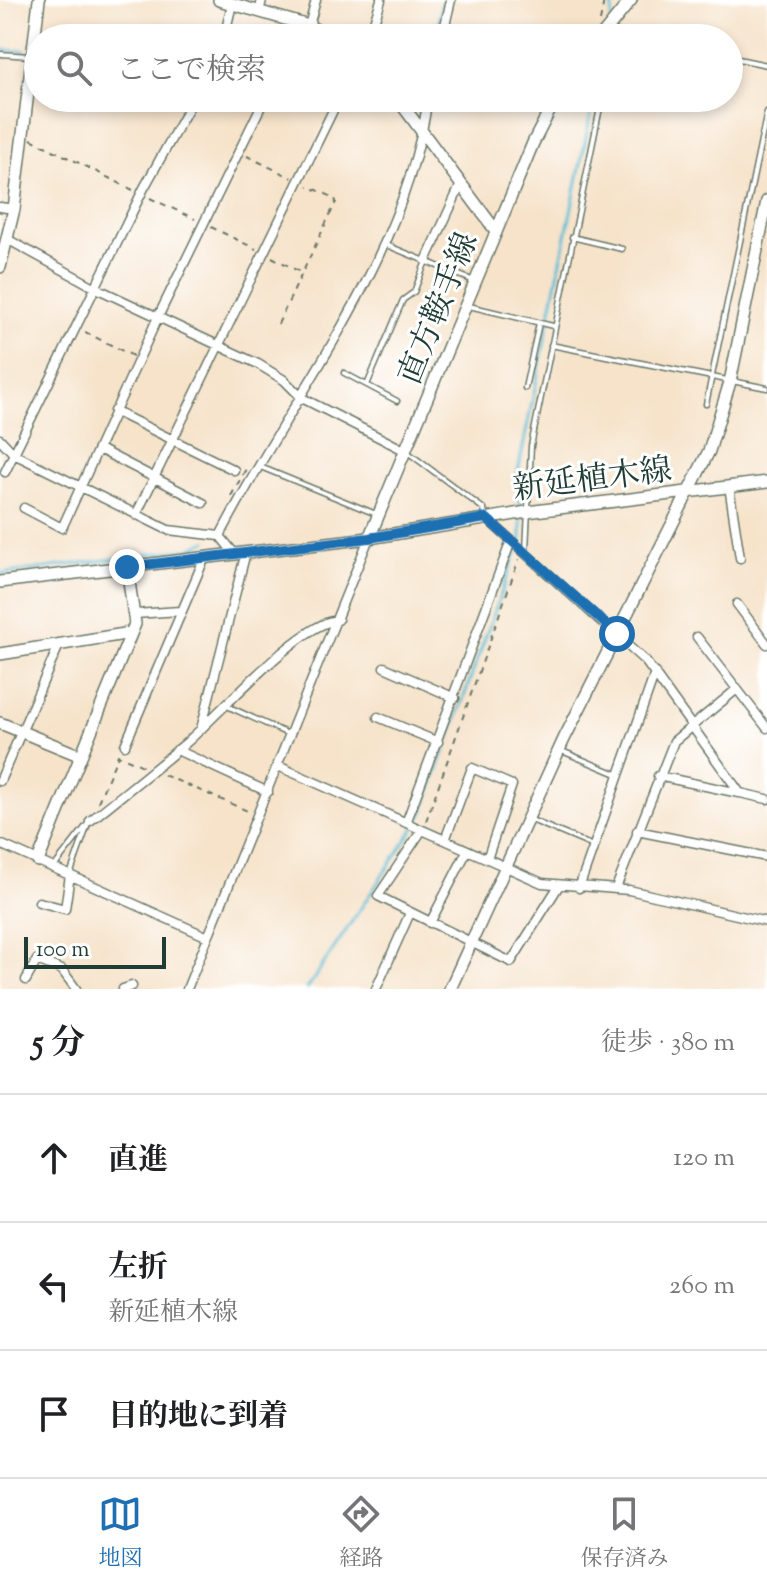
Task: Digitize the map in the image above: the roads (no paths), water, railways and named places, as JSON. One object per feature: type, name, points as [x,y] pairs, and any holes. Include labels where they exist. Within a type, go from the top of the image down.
[{"type":"main road","points":[[36,24],[39,0]]},
{"type":"main road","points":[[219,0],[261,6],[301,24]]},
{"type":"main road","points":[[615,24],[631,0]]},
{"type":"main road","points":[[0,267],[14,209],[26,112]]},
{"type":"main road","points":[[408,112],[496,231]]},
{"type":"main road","name":"直方鞍手線","points":[[369,538],[496,231],[550,112]]},
{"type":"main road","points":[[691,491],[709,451],[730,382],[767,201]]},
{"type":"main road","points":[[691,491],[767,482]]},
{"type":"main road","name":"新延植木線","points":[[0,582],[369,538],[527,512],[691,491]]},
{"type":"main road","name":"新延植木線","points":[[450,989],[559,750],[691,491]]},
{"type":"main road","points":[[38,861],[131,633],[135,614],[127,567]]},
{"type":"main road","points":[[0,654],[131,633]]},
{"type":"main road","points":[[0,723],[81,756]]},
{"type":"street","points":[[306,24],[316,0]]},
{"type":"street","points":[[373,24],[381,0]]},
{"type":"street","points":[[445,24],[451,0]]},
{"type":"street","points":[[620,13],[621,0]]},
{"type":"street","points":[[227,24],[232,4]]},
{"type":"street","points":[[5,472],[141,194],[186,112]]},
{"type":"street","points":[[24,508],[62,528],[158,317],[258,112]]},
{"type":"street","points":[[136,515],[332,112]]},
{"type":"street","points":[[220,536],[253,464],[302,398],[356,306],[416,160],[428,112]]},
{"type":"street","points":[[426,261],[461,184]]},
{"type":"street","points":[[0,207],[14,209]]},
{"type":"street","points":[[7,239],[96,288],[217,344],[284,380],[302,398],[406,451]]},
{"type":"street","points":[[114,411],[234,470]]},
{"type":"street","points":[[0,439],[14,454],[80,489],[168,530],[220,536],[240,553],[201,729]]},
{"type":"street","points":[[99,449],[203,503]]},
{"type":"street","points":[[729,486],[740,558]]},
{"type":"street","points":[[486,518],[617,634],[655,673],[740,793]]},
{"type":"street","points":[[187,989],[369,538]]},
{"type":"street","points":[[406,823],[511,541]]},
{"type":"street","points":[[125,745],[205,557]]},
{"type":"street","points":[[737,604],[767,644]]},
{"type":"street","points":[[135,614],[180,611]]},
{"type":"street","points":[[90,821],[177,750],[224,705],[325,620],[338,620]]},
{"type":"street","points":[[697,637],[767,728]]},
{"type":"street","points":[[0,781],[59,645]]},
{"type":"street","points":[[384,667],[455,698]]},
{"type":"street","points":[[579,888],[655,673]]},
{"type":"street","points":[[616,888],[674,741],[737,689]]},
{"type":"street","points":[[378,717],[438,742]]},
{"type":"street","points":[[177,750],[268,792]]},
{"type":"street","points":[[278,766],[467,851],[558,887],[616,888],[767,922]]},
{"type":"street","points":[[445,840],[472,768],[512,785],[487,859]]},
{"type":"street","points":[[658,776],[767,799]]},
{"type":"street","points":[[422,830],[378,896],[511,962],[558,887]]},
{"type":"street","points":[[637,831],[767,857]]},
{"type":"street","points":[[0,844],[208,937]]},
{"type":"street","points":[[430,923],[467,851]]},
{"type":"street","points":[[39,902],[65,909],[70,875]]},
{"type":"street","points":[[376,989],[410,913]]},
{"type":"street","points":[[26,980],[37,960],[62,970],[76,989]]},
{"type":"lane","points":[[0,54],[24,56]]},
{"type":"lane","points":[[743,60],[767,65]]},
{"type":"lane","points":[[525,553],[531,446],[599,112]]},
{"type":"lane","points":[[706,404],[767,112]]},
{"type":"lane","points":[[572,237],[622,249]]},
{"type":"lane","points":[[384,244],[476,281]]},
{"type":"lane","points":[[367,385],[403,300],[414,292],[426,261]]},
{"type":"lane","points":[[467,305],[553,326]]},
{"type":"lane","points":[[525,388],[539,323]]},
{"type":"lane","points":[[551,345],[767,388]]},
{"type":"lane","points":[[344,373],[397,401]]},
{"type":"lane","points":[[406,451],[484,509],[486,518]]},
{"type":"lane","points":[[253,464],[379,515]]},
{"type":"lane","points":[[224,705],[290,735]]},
{"type":"lane","points":[[559,750],[619,775]]},
{"type":"lane","points":[[527,818],[593,846]]},
{"type":"lane","points":[[54,867],[90,821]]},
{"type":"lane","points":[[70,875],[90,821]]},
{"type":"waterway","points":[[438,24],[443,0]]},
{"type":"waterway","points":[[611,19],[614,0]]},
{"type":"waterway","points":[[0,50],[24,51]]},
{"type":"waterway","points":[[420,112],[420,117]]},
{"type":"waterway","points":[[520,509],[518,472],[591,112]]},
{"type":"waterway","points":[[307,989],[420,819],[521,538],[521,516]]},
{"type":"waterway","points":[[0,574],[189,549],[207,541]]}]
